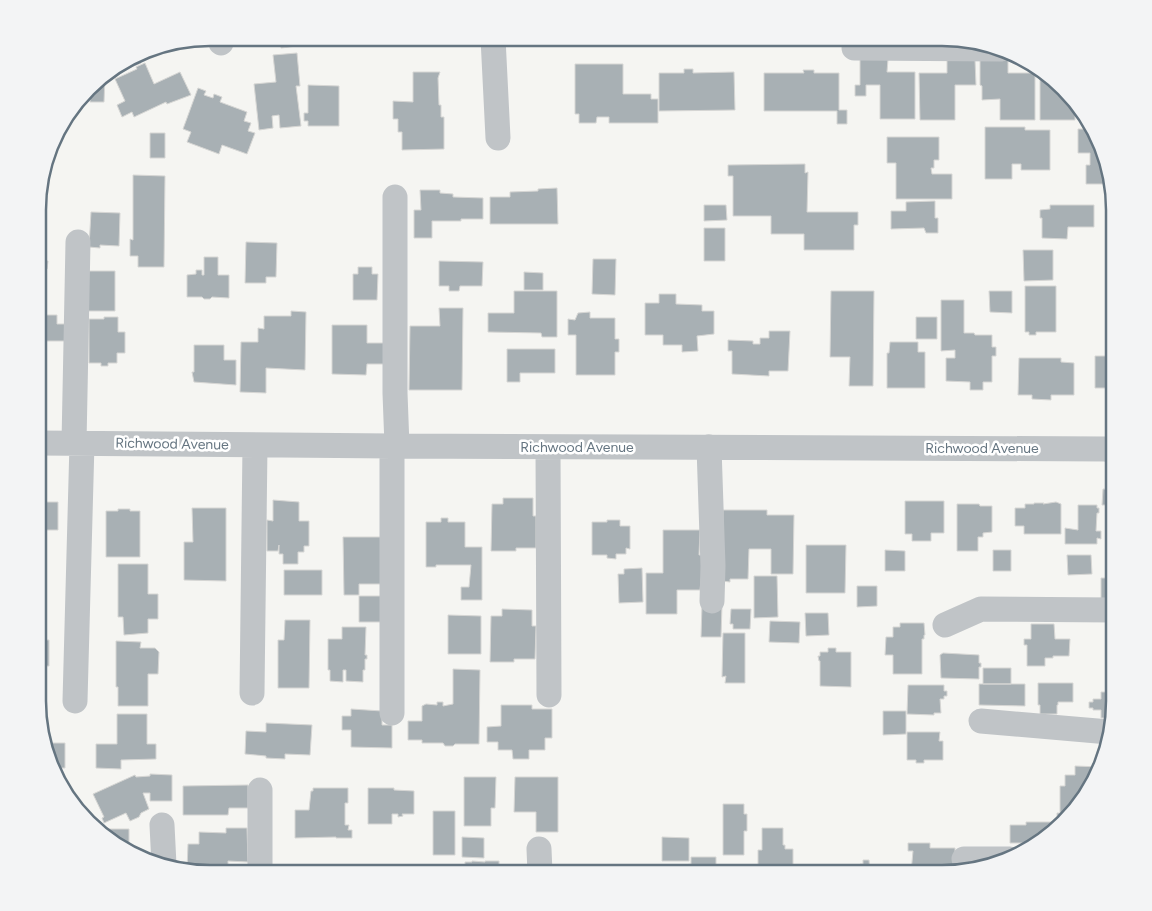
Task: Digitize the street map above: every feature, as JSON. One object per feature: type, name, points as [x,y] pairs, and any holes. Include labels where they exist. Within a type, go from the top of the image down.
[{"type":"street","points":[[493,47],[498,138]]},
{"type":"street","points":[[854,48],[972,49]]},
{"type":"street","points":[[392,713],[395,197]]},
{"type":"street","points":[[75,701],[78,242]]},
{"type":"street","name":"Richwood Avenue","points":[[46,443],[1106,450]]},
{"type":"street","points":[[252,692],[255,445]]},
{"type":"street","points":[[548,447],[549,695]]},
{"type":"street","points":[[709,447],[713,557],[712,601]]},
{"type":"street","points":[[945,625],[981,608],[1105,610]]},
{"type":"street","points":[[981,721],[1103,731]]},
{"type":"street","points":[[260,790],[260,864]]},
{"type":"street","points":[[162,825],[164,858]]},
{"type":"street","points":[[964,859],[984,859]]},
{"type":"building","points":[[297,53],[300,86],[296,86],[301,126],[280,128],[279,115],[272,116],[273,128],[259,130],[254,84],[276,82],[273,55]]},
{"type":"building","points":[[860,59],[888,59],[887,72],[915,72],[915,119],[880,119],[880,85],[866,85],[866,96],[855,96],[855,85],[860,85]]},
{"type":"building","points":[[947,60],[975,60],[976,85],[955,85],[955,120],[920,120],[919,73],[947,73]]},
{"type":"building","points":[[980,60],[1007,60],[1008,73],[1032,73],[1035,75],[1035,120],[1000,120],[1000,99],[982,100],[982,86],[980,85]]},
{"type":"building","points":[[145,63],[154,84],[180,72],[191,95],[167,104],[166,102],[134,117],[132,112],[122,117],[117,105],[125,101],[115,79],[137,69],[136,67]]},
{"type":"building","points":[[575,64],[623,64],[623,94],[651,94],[651,99],[658,99],[658,123],[609,123],[609,117],[597,117],[596,123],[579,123],[579,114],[575,114]]},
{"type":"building","points":[[684,69],[693,69],[693,73],[734,72],[735,110],[659,111],[659,73],[684,73]]},
{"type":"building","points":[[803,70],[814,70],[814,73],[839,73],[839,110],[847,110],[847,124],[837,124],[837,111],[764,111],[764,73],[804,73]]},
{"type":"building","points":[[413,72],[440,72],[438,78],[439,105],[441,105],[441,117],[444,117],[444,149],[402,150],[402,132],[398,132],[398,119],[393,119],[393,101],[413,102]]},
{"type":"building","points":[[1040,79],[1058,94],[1072,110],[1075,114],[1075,120],[1040,120]]},
{"type":"building","points":[[105,85],[104,102],[90,102],[90,99]]},
{"type":"building","points":[[308,85],[339,86],[339,126],[308,126],[308,121],[304,121],[304,113],[308,113]]},
{"type":"building","points":[[198,88],[206,91],[204,95],[213,98],[214,94],[222,97],[220,102],[247,112],[244,121],[251,123],[248,131],[255,133],[247,154],[222,145],[219,154],[187,142],[191,132],[183,129]]},
{"type":"building","points":[[985,127],[1025,127],[1025,130],[1050,130],[1050,170],[1021,170],[1021,164],[1012,164],[1012,179],[985,179]]},
{"type":"building","points":[[1078,129],[1084,129],[1089,138],[1097,157],[1104,184],[1086,184],[1086,165],[1090,165],[1090,153],[1078,153]]},
{"type":"building","points":[[150,133],[165,133],[165,158],[150,158]]},
{"type":"building","points":[[887,137],[939,137],[939,160],[934,160],[934,168],[931,168],[932,174],[952,174],[952,199],[896,199],[896,163],[887,163]]},
{"type":"building","points":[[805,164],[805,173],[808,172],[807,212],[858,212],[858,225],[854,225],[854,250],[804,250],[804,234],[771,234],[771,216],[733,216],[733,176],[728,176],[728,165]]},
{"type":"building","points":[[133,175],[165,176],[164,267],[138,267],[138,256],[130,256],[130,239],[133,240]]},
{"type":"building","points":[[557,188],[558,224],[490,224],[490,197],[510,197],[510,192]]},
{"type":"building","points":[[420,190],[440,190],[440,193],[453,194],[453,197],[483,198],[483,219],[432,221],[432,238],[414,238],[414,210],[421,210]]},
{"type":"building","points":[[935,201],[935,218],[938,218],[938,233],[926,233],[924,228],[891,229],[891,211],[906,211],[906,202]]},
{"type":"building","points":[[704,205],[726,205],[727,220],[704,221]]},
{"type":"building","points":[[1050,205],[1094,205],[1094,227],[1068,227],[1067,239],[1042,238],[1040,210],[1050,209]]},
{"type":"building","points":[[91,212],[120,213],[119,246],[100,245],[100,248],[89,247]]},
{"type":"building","points":[[704,228],[725,228],[725,261],[704,261]]},
{"type":"building","points":[[246,242],[277,243],[276,277],[266,277],[266,283],[245,283]]},
{"type":"building","points":[[1023,250],[1053,250],[1053,280],[1024,281]]},
{"type":"building","points":[[204,257],[218,257],[218,275],[229,275],[229,298],[212,297],[204,299],[202,297],[187,297],[187,275],[196,274],[196,270],[202,270],[202,275],[204,275]]},
{"type":"building","points":[[593,259],[616,259],[615,295],[592,294]]},
{"type":"building","points":[[439,261],[483,262],[482,286],[460,286],[459,291],[449,291],[449,286],[439,286]]},
{"type":"building","points":[[358,267],[372,267],[372,274],[378,274],[377,300],[353,300],[353,274],[358,274]]},
{"type":"building","points":[[87,271],[115,271],[115,311],[87,311]]},
{"type":"building","points":[[524,272],[543,273],[543,290],[524,290]]},
{"type":"building","points":[[1025,286],[1056,286],[1056,332],[1036,332],[1036,335],[1029,335],[1029,332],[1025,332]]},
{"type":"building","points":[[514,291],[557,291],[557,337],[542,337],[541,333],[488,332],[488,313],[514,313]]},
{"type":"building","points":[[831,291],[874,291],[873,386],[849,386],[850,357],[830,357]]},
{"type":"building","points":[[989,291],[1012,291],[1012,313],[990,312]]},
{"type":"building","points":[[659,294],[676,294],[676,304],[702,305],[702,311],[714,311],[714,334],[697,336],[698,351],[682,352],[682,345],[663,345],[663,335],[645,335],[645,303],[659,303]]},
{"type":"building","points":[[941,300],[964,300],[964,333],[992,335],[992,347],[996,347],[996,356],[992,356],[992,382],[983,382],[983,390],[970,390],[970,382],[946,381],[946,358],[955,358],[955,350],[941,351]]},
{"type":"building","points":[[439,308],[463,308],[462,390],[409,390],[410,326],[440,326]]},
{"type":"building","points":[[291,311],[306,312],[305,370],[266,368],[266,393],[240,392],[241,342],[258,342],[258,328],[264,329],[264,316],[291,316]]},
{"type":"building","points":[[590,312],[590,318],[615,318],[615,339],[619,339],[619,352],[615,352],[615,375],[576,375],[576,335],[568,335],[568,319],[575,320],[578,313]]},
{"type":"building","points":[[46,315],[57,315],[57,324],[65,324],[65,341],[46,341]]},
{"type":"building","points":[[104,317],[118,317],[118,332],[125,332],[125,353],[117,353],[117,363],[108,363],[108,366],[101,366],[101,363],[89,363],[89,319],[104,319]]},
{"type":"building","points":[[916,317],[937,317],[937,339],[916,339]]},
{"type":"building","points":[[332,325],[367,325],[367,343],[386,343],[386,364],[367,364],[366,375],[332,374]]},
{"type":"building","points":[[769,331],[790,331],[788,371],[769,371],[769,376],[732,374],[732,351],[728,351],[728,340],[753,341],[753,344],[760,344],[760,338],[769,338]]},
{"type":"building","points":[[890,342],[918,342],[918,352],[925,352],[925,388],[887,388],[887,353],[889,353]]},
{"type":"building","points":[[194,345],[224,345],[224,360],[236,360],[236,385],[194,382],[192,372],[194,372]]},
{"type":"building","points":[[507,349],[555,349],[555,373],[520,373],[520,382],[507,382]]},
{"type":"building","points":[[1095,356],[1106,356],[1106,388],[1095,388]]},
{"type":"building","points":[[1019,358],[1061,358],[1061,362],[1074,363],[1074,395],[1051,395],[1051,400],[1032,399],[1032,395],[1018,395]]},
{"type":"building","points":[[1103,489],[1105,489],[1105,505],[1102,505]]},
{"type":"building","points":[[503,498],[533,498],[533,516],[536,516],[536,548],[516,548],[516,551],[491,551],[492,504],[503,504]]},
{"type":"building","points":[[273,500],[299,502],[299,521],[309,521],[309,546],[304,546],[304,552],[298,552],[298,564],[283,564],[283,554],[279,554],[279,545],[278,551],[267,551],[267,520],[273,521]]},
{"type":"building","points":[[905,501],[944,501],[944,533],[931,533],[931,541],[912,541],[912,534],[905,534]]},
{"type":"building","points":[[47,502],[58,502],[58,530],[47,530]]},
{"type":"building","points":[[1056,502],[1061,504],[1061,534],[1024,534],[1024,526],[1015,526],[1015,508],[1025,508],[1025,504]]},
{"type":"building","points":[[957,504],[992,506],[992,532],[983,533],[983,537],[978,537],[978,551],[957,551]]},
{"type":"building","points":[[1078,505],[1097,505],[1097,508],[1099,508],[1096,531],[1101,531],[1101,539],[1097,538],[1097,544],[1065,544],[1065,528],[1078,530]]},
{"type":"building","points":[[192,508],[226,508],[226,581],[184,580],[184,542],[193,542]]},
{"type":"building","points":[[118,509],[140,511],[140,557],[106,557],[106,511],[118,511]]},
{"type":"building","points":[[723,510],[767,510],[767,515],[794,515],[793,574],[771,574],[771,549],[749,549],[748,579],[730,579],[730,582],[722,581]]},
{"type":"building","points":[[441,518],[448,518],[448,522],[465,522],[465,547],[482,547],[482,600],[461,600],[461,587],[469,587],[471,565],[436,565],[436,567],[426,567],[426,522],[441,522]]},
{"type":"building","points":[[607,520],[620,520],[620,526],[630,526],[630,549],[626,548],[626,554],[616,554],[616,559],[607,558],[607,555],[592,555],[592,522],[607,522]]},
{"type":"building","points":[[663,530],[700,530],[699,555],[704,555],[700,590],[677,590],[677,614],[646,614],[646,573],[663,573]]},
{"type":"building","points":[[343,537],[383,537],[385,584],[359,584],[359,595],[344,595]]},
{"type":"building","points":[[806,545],[846,545],[845,593],[806,593]]},
{"type":"building","points":[[885,550],[905,551],[905,571],[885,571]]},
{"type":"building","points":[[993,550],[1011,550],[1011,571],[993,571]]},
{"type":"building","points":[[1067,555],[1091,555],[1092,574],[1068,575]]},
{"type":"building","points":[[118,564],[148,564],[148,594],[158,594],[158,619],[148,619],[148,633],[124,635],[123,617],[118,617]]},
{"type":"building","points":[[642,568],[643,602],[619,603],[618,574],[624,574],[624,569]]},
{"type":"building","points":[[284,570],[322,570],[322,595],[284,595]]},
{"type":"building","points":[[754,576],[777,576],[778,617],[754,618]]},
{"type":"building","points":[[1101,578],[1105,578],[1105,601],[1101,601]]},
{"type":"building","points":[[857,586],[877,586],[877,606],[857,607]]},
{"type":"building","points":[[359,596],[383,596],[382,622],[359,622]]},
{"type":"building","points":[[702,605],[722,605],[721,637],[701,637]]},
{"type":"building","points":[[502,609],[532,610],[532,626],[536,626],[535,659],[514,659],[514,662],[490,662],[491,616],[502,616]]},
{"type":"building","points":[[731,609],[751,609],[750,629],[733,629],[733,624],[730,624]]},
{"type":"building","points":[[805,613],[828,613],[829,635],[806,636]]},
{"type":"building","points":[[448,615],[481,616],[481,654],[448,654]]},
{"type":"building","points":[[285,620],[310,620],[309,688],[278,688],[278,640],[284,640]]},
{"type":"building","points":[[770,621],[800,622],[799,643],[769,642]]},
{"type":"building","points":[[900,623],[924,623],[922,674],[893,674],[893,655],[885,655],[886,637],[893,637],[893,627],[900,627]]},
{"type":"building","points":[[1031,624],[1054,624],[1055,639],[1070,639],[1069,656],[1045,658],[1045,666],[1027,666],[1027,645],[1024,645],[1024,639],[1031,639]]},
{"type":"building","points":[[342,627],[366,627],[365,655],[367,655],[367,659],[365,659],[365,670],[363,670],[363,682],[346,681],[346,670],[343,670],[343,682],[330,681],[328,639],[342,639]]},
{"type":"building","points":[[723,633],[745,633],[745,683],[725,683],[726,676],[722,677]]},
{"type":"building","points":[[47,640],[49,640],[49,666],[47,666]]},
{"type":"building","points":[[116,641],[141,642],[140,648],[155,648],[159,652],[158,674],[148,674],[148,706],[118,706]]},
{"type":"building","points":[[828,648],[836,648],[836,652],[851,652],[851,687],[820,686],[820,661],[818,656],[820,656],[820,652],[828,652]]},
{"type":"building","points":[[943,653],[979,655],[981,667],[979,667],[979,679],[941,678],[940,655]]},
{"type":"building","points":[[983,668],[1011,668],[1011,684],[983,684]]},
{"type":"building","points":[[453,669],[480,670],[479,744],[445,746],[443,743],[422,743],[422,740],[408,740],[408,721],[422,721],[422,706],[426,704],[437,705],[437,702],[443,702],[443,706],[453,704]]},
{"type":"building","points":[[1038,683],[1073,683],[1073,702],[1058,702],[1057,714],[1040,714]]},
{"type":"building","points":[[979,684],[1025,684],[1025,706],[979,705]]},
{"type":"building","points":[[908,685],[944,685],[944,691],[947,691],[947,696],[944,696],[944,699],[940,699],[941,713],[934,713],[934,715],[907,714]]},
{"type":"building","points":[[1101,692],[1105,692],[1104,718],[1101,718],[1101,710],[1089,708],[1089,702],[1093,702],[1093,699],[1101,699]]},
{"type":"building","points":[[501,705],[532,705],[532,709],[552,709],[552,738],[545,738],[545,750],[529,750],[529,759],[513,759],[512,750],[498,750],[498,742],[487,742],[487,727],[501,726]]},
{"type":"building","points":[[351,709],[382,711],[382,725],[392,725],[392,748],[351,747],[351,730],[342,730],[342,716],[351,716]]},
{"type":"building","points":[[883,711],[906,711],[906,734],[883,735]]},
{"type":"building","points":[[117,714],[147,714],[147,744],[156,744],[156,759],[121,760],[121,769],[96,768],[96,744],[117,744]]},
{"type":"building","points":[[266,723],[312,725],[310,755],[285,754],[285,759],[245,754],[246,731],[266,732]]},
{"type":"building","points":[[907,732],[940,732],[939,741],[943,741],[943,760],[924,760],[924,763],[916,763],[916,760],[907,760]]},
{"type":"building","points":[[52,743],[65,743],[65,768],[61,768]]},
{"type":"building","points":[[1075,766],[1092,767],[1078,792],[1057,817],[1057,813],[1060,813],[1060,786],[1065,786],[1065,775],[1075,775]]},
{"type":"building","points":[[150,774],[172,775],[172,801],[150,801],[150,793],[143,793],[149,809],[141,813],[139,817],[130,821],[126,813],[104,823],[102,818],[104,817],[93,794],[135,775],[136,777],[150,776]]},
{"type":"building","points":[[464,777],[496,777],[495,808],[491,808],[491,826],[464,826]]},
{"type":"building","points":[[515,777],[558,777],[558,832],[536,832],[536,812],[514,812]]},
{"type":"building","points":[[248,785],[248,808],[229,808],[228,815],[183,815],[183,786]]},
{"type":"building","points":[[313,788],[348,788],[348,803],[345,803],[345,825],[349,825],[348,830],[352,830],[352,838],[295,838],[295,810],[309,810]]},
{"type":"building","points":[[368,788],[394,788],[394,790],[414,791],[414,814],[402,814],[403,816],[398,817],[398,814],[392,814],[392,824],[368,824]]},
{"type":"building","points":[[723,804],[744,804],[744,814],[747,814],[747,831],[744,831],[744,855],[723,855]]},
{"type":"building","points":[[433,811],[455,811],[455,855],[433,855]]},
{"type":"building","points":[[1026,822],[1052,822],[1024,843],[1010,843],[1010,825],[1026,825]]},
{"type":"building","points":[[226,828],[247,828],[248,862],[228,861],[228,864],[187,863],[188,844],[199,844],[199,832],[226,833]]},
{"type":"building","points":[[762,828],[783,828],[783,845],[785,845],[785,849],[793,849],[793,865],[758,865],[758,850],[762,850]]},
{"type":"building","points":[[109,829],[129,829],[129,843]]},
{"type":"building","points":[[462,837],[484,838],[484,858],[462,857]]},
{"type":"building","points":[[662,837],[689,838],[689,861],[662,861]]},
{"type":"building","points":[[908,843],[930,843],[930,848],[955,848],[955,864],[912,865],[913,851],[908,851]]},
{"type":"building","points":[[691,857],[716,857],[716,865],[686,865],[691,864]]},
{"type":"building","points":[[863,860],[869,860],[869,865],[860,865],[863,864]]},
{"type":"building","points":[[499,861],[499,864],[465,864],[465,862]]}]
